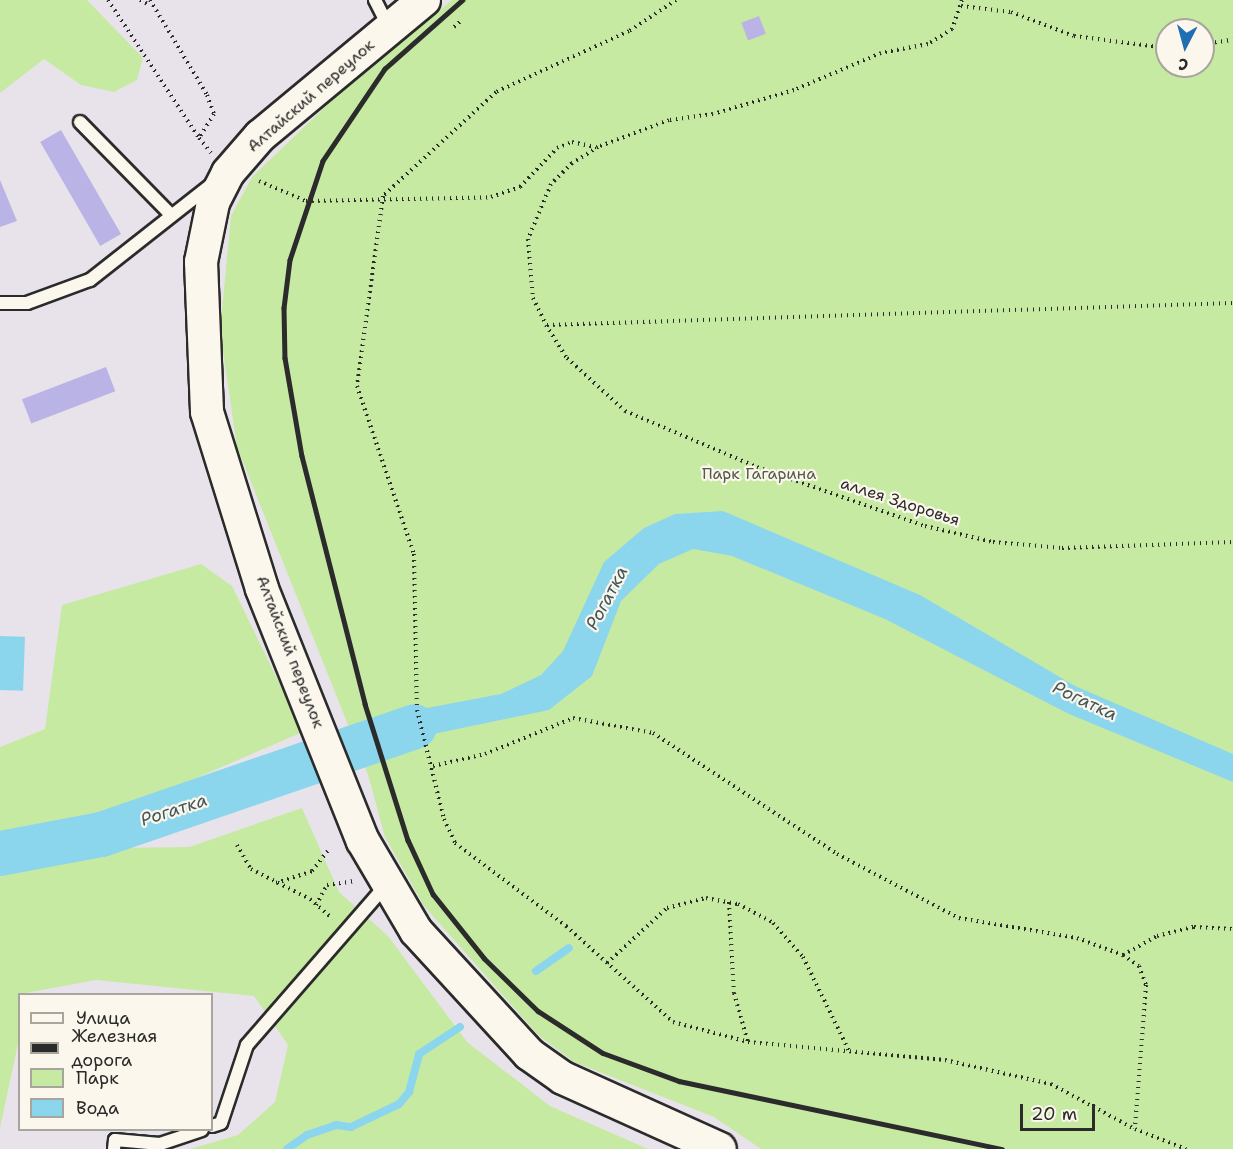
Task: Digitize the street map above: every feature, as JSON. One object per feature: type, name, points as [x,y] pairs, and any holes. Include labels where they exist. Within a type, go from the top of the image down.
[{"type":"street","name":"Алтайский переулок","points":[[424,0],[260,136],[228,173],[213,203],[201,262],[207,412],[262,589],[343,788],[375,884],[488,1015],[529,1054],[563,1078],[720,1149]]},
{"type":"lane","points":[[375,0],[390,28]]},
{"type":"lane","points":[[80,122],[171,215]]},
{"type":"lane","points":[[0,303],[27,303],[90,280],[228,173]]},
{"type":"lane","points":[[213,1126],[221,1123],[247,1045],[343,934],[375,884]]},
{"type":"lane","points":[[114,1149],[115,1140],[160,1144],[199,1131]]},
{"type":"path","points":[[108,0],[199,138],[228,173],[306,201],[383,196],[491,197],[520,187],[557,148],[572,142],[598,147]]},
{"type":"path","points":[[140,0],[150,3],[207,95],[213,114],[199,138]]},
{"type":"path","points":[[676,0],[629,31],[496,92],[383,196],[357,386],[414,554],[417,710],[455,843],[607,963],[673,1022],[748,1042],[945,1060],[1051,1084],[1135,1129],[1186,1149]]},
{"type":"path","name":"аллея Здоровья","points":[[962,0],[952,29],[928,44],[881,53],[794,90],[713,114],[669,120],[598,147],[551,184],[534,220],[527,269],[546,325],[567,358],[625,411],[757,467],[925,526],[993,542],[1062,548],[1233,542]]},
{"type":"path","points":[[961,6],[1011,12],[1074,36],[1155,46]]},
{"type":"path","points":[[454,27],[462,20]]},
{"type":"path","points":[[1215,42],[1233,40]]},
{"type":"path","points":[[546,325],[1233,303]]},
{"type":"path","points":[[432,767],[484,754],[573,718],[653,733],[837,854],[959,918],[1077,938],[1123,956],[1139,966],[1146,986],[1135,1129]]},
{"type":"path","points":[[237,846],[251,869],[316,905],[343,934]]},
{"type":"path","points":[[276,883],[312,871],[330,848]]},
{"type":"path","points":[[316,905],[327,885],[375,884]]},
{"type":"path","points":[[607,963],[667,908],[706,898],[729,902],[773,923],[803,957],[850,1053]]},
{"type":"path","points":[[729,902],[734,993],[748,1042]]},
{"type":"path","points":[[1123,956],[1157,936],[1194,927],[1233,929]]},
{"type":"green space","points":[[0,0],[87,0],[143,58],[137,80],[114,92],[81,85],[44,59],[0,93]]},
{"type":"green space","name":"Парк Гагарина","points":[[452,0],[1233,0],[1233,1149],[761,1149],[714,1117],[574,1062],[538,1035],[424,906],[385,837],[368,775],[237,447],[220,331],[231,216],[252,177],[344,89]]},
{"type":"green space","points":[[201,564],[232,586],[303,732],[94,822],[0,842],[0,747],[45,729],[62,605]]},
{"type":"green space","points":[[302,808],[339,892],[388,936],[467,1042],[550,1106],[648,1149],[190,1149],[238,1135],[275,1102],[288,1045],[254,996],[96,980],[18,993],[18,1044],[0,1128],[0,870],[108,848],[189,847]]},
{"type":"water","points":[[723,511],[920,595],[1075,686],[1233,754],[1233,782],[1069,714],[885,619],[732,556],[693,549],[659,564],[621,601],[592,676],[549,710],[400,741],[361,757],[352,734],[395,714],[501,694],[541,675],[563,651],[604,562],[644,528],[675,514]]},
{"type":"water","points":[[0,636],[25,637],[23,691],[0,690]]},
{"type":"building","points":[[759,16],[766,34],[748,41],[741,23]]},
{"type":"building","points":[[61,130],[121,234],[100,246],[40,142]]},
{"type":"building","points":[[0,180],[17,221],[0,227]]},
{"type":"building","points":[[106,367],[115,391],[31,424],[22,399]]},
{"type":"waterway","name":"Рогатка","points":[[0,853],[101,834],[414,726]]},
{"type":"waterway","points":[[536,971],[569,948]]},
{"type":"waterway","points":[[287,1149],[307,1135],[336,1125],[351,1127],[399,1104],[409,1092],[419,1054],[460,1027]]},
{"type":"railway","points":[[463,0],[385,69],[323,161],[290,260],[284,308],[285,358],[302,456],[365,704],[408,840],[433,894],[484,958],[538,1011],[603,1053],[679,1081],[1002,1149]]}]
